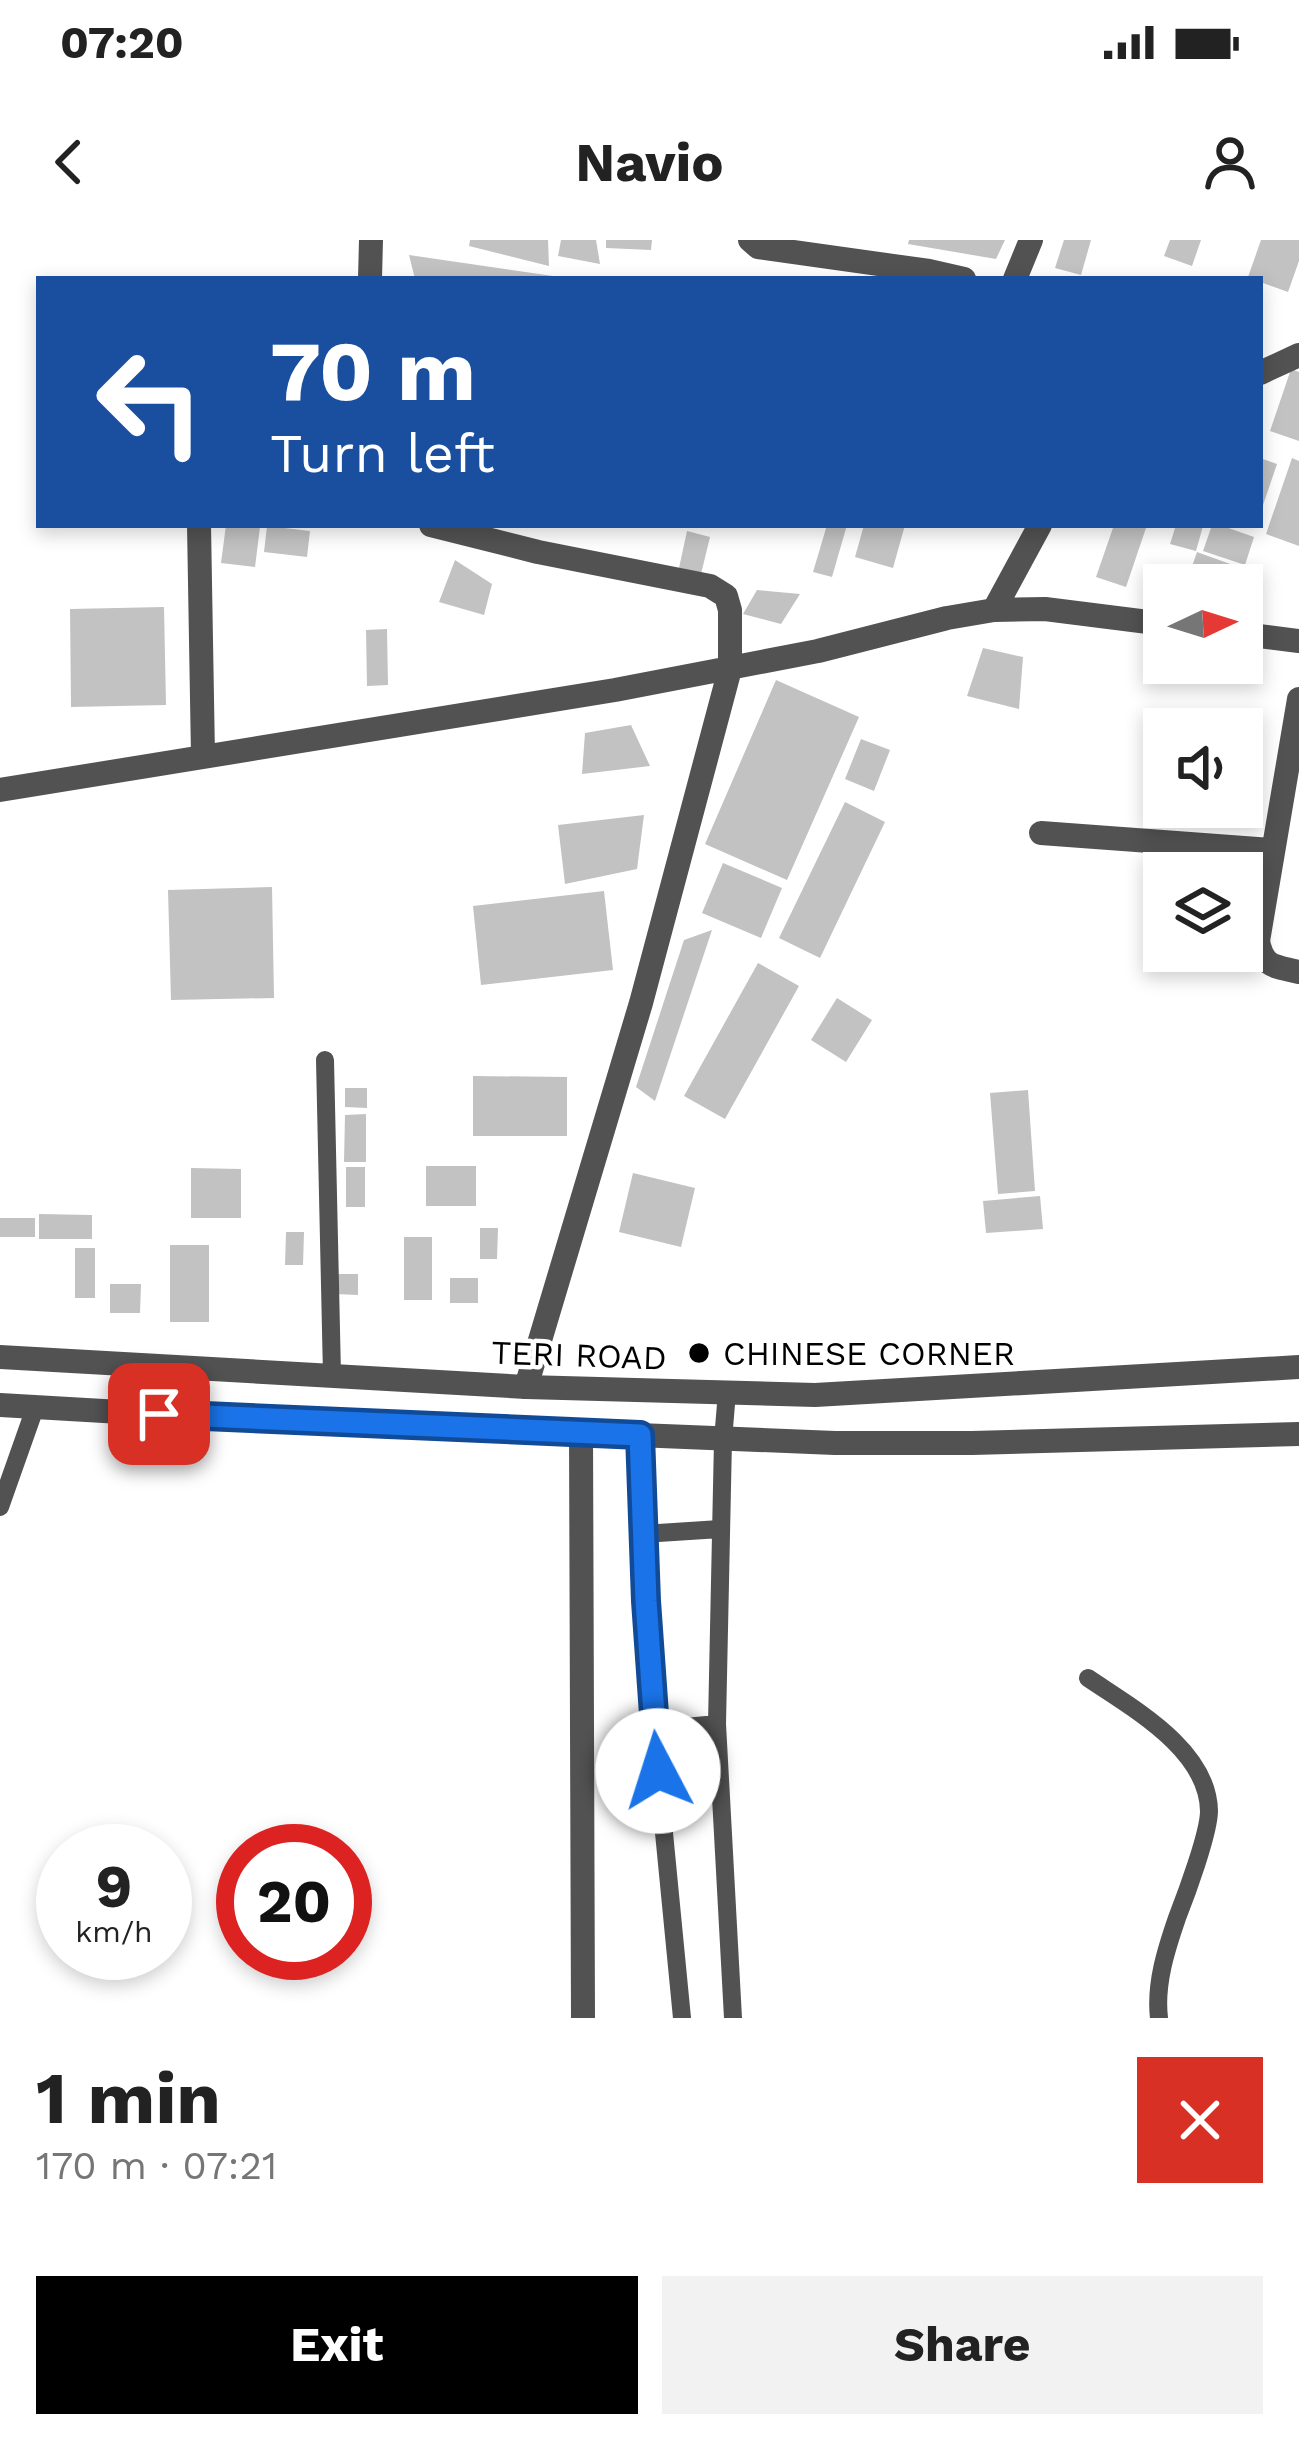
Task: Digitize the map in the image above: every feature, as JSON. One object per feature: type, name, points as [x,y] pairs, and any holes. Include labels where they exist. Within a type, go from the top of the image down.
[{"type":"street","points":[[370,276],[371,240]]},
{"type":"street","points":[[750,240],[758,247],[951,276]]},
{"type":"street","points":[[1016,276],[1031,240]]},
{"type":"street","points":[[1263,372],[1299,355]]},
{"type":"street","points":[[199,528],[203,756]]},
{"type":"street","points":[[443,528],[710,586],[726,596],[730,610],[730,669],[641,1003],[526,1387]]},
{"type":"street","points":[[994,610],[1038,528]]},
{"type":"street","points":[[0,790],[730,669],[994,610],[1045,609],[1143,621]]},
{"type":"street","points":[[1263,637],[1299,641]]},
{"type":"street","points":[[1299,699],[1258,941],[1261,956],[1270,964],[1299,972]]},
{"type":"street","points":[[1041,833],[1272,850]]},
{"type":"street","name":"TERI ROAD","points":[[0,1357],[526,1387],[814,1395],[1299,1367]]},
{"type":"street","points":[[430,1381],[430,1425]]},
{"type":"street","points":[[0,1405],[723,1439],[972,1443],[1299,1435]]},
{"type":"street","points":[[581,1431],[583,2018]]},
{"type":"lane","points":[[325,1060],[332,1376]]},
{"type":"lane","points":[[727,1392],[717,1724],[734,2018]]},
{"type":"lane","points":[[0,1507],[35,1408]]},
{"type":"lane","points":[[640,1435],[654,1730],[682,2018]]},
{"type":"lane","points":[[643,1534],[721,1529]]},
{"type":"lane","points":[[1088,1678],[1158,1726],[1183,1750],[1203,1783],[1209,1812],[1161,1972],[1159,2018]]},
{"type":"lane","points":[[654,1730],[717,1724]]},
{"type":"building","points":[[470,240],[548,240],[549,266],[469,246]]},
{"type":"building","points":[[561,240],[596,240],[600,264],[558,256]]},
{"type":"building","points":[[606,240],[652,240],[651,250],[606,248]]},
{"type":"building","points":[[909,240],[1005,240],[996,259],[908,244]]},
{"type":"building","points":[[1064,240],[1091,240],[1081,275],[1055,268]]},
{"type":"building","points":[[1170,240],[1201,240],[1192,266],[1164,256]]},
{"type":"building","points":[[1261,240],[1299,240],[1299,261],[1288,292],[1263,283],[1263,276],[1248,276]]},
{"type":"building","points":[[409,255],[553,276],[414,276]]},
{"type":"building","points":[[1291,369],[1299,372],[1299,441],[1270,431]]},
{"type":"building","points":[[1292,458],[1299,461],[1299,546],[1266,534]]},
{"type":"building","points":[[1263,459],[1277,464],[1263,505]]},
{"type":"building","points":[[226,528],[260,528],[255,567],[221,563]]},
{"type":"building","points":[[267,528],[310,531],[307,557],[264,552]]},
{"type":"building","points":[[826,528],[846,528],[832,577],[813,572]]},
{"type":"building","points":[[863,528],[904,528],[893,568],[855,557]]},
{"type":"building","points":[[1113,528],[1146,528],[1126,587],[1096,577]]},
{"type":"building","points":[[1175,528],[1202,528],[1196,551],[1170,544]]},
{"type":"building","points":[[1211,528],[1254,537],[1242,564],[1203,551]]},
{"type":"building","points":[[687,531],[710,537],[701,574],[679,568]]},
{"type":"building","points":[[1197,552],[1230,564],[1193,564]]},
{"type":"building","points":[[455,560],[492,584],[484,615],[439,602]]},
{"type":"building","points":[[757,590],[800,594],[781,624],[743,614]]},
{"type":"building","points":[[164,607],[166,705],[71,707],[70,609]]},
{"type":"building","points":[[387,629],[388,685],[367,686],[366,630]]},
{"type":"building","points":[[983,648],[1023,657],[1019,709],[967,696]]},
{"type":"building","points":[[776,680],[859,717],[787,880],[705,844]]},
{"type":"building","points":[[631,725],[650,766],[582,774],[585,733]]},
{"type":"building","points":[[861,739],[890,750],[874,791],[845,779]]},
{"type":"building","points":[[845,802],[885,822],[820,958],[779,938]]},
{"type":"building","points":[[644,815],[637,869],[565,884],[558,825]]},
{"type":"building","points":[[723,863],[782,888],[761,938],[702,913]]},
{"type":"building","points":[[272,887],[274,998],[171,1000],[168,890]]},
{"type":"building","points":[[604,891],[613,970],[481,985],[473,906]]},
{"type":"building","points":[[712,930],[655,1101],[636,1087],[684,940]]},
{"type":"building","points":[[758,963],[799,986],[725,1119],[684,1096]]},
{"type":"building","points":[[837,998],[872,1020],[846,1062],[811,1040]]},
{"type":"building","points":[[473,1076],[567,1077],[567,1136],[473,1136]]},
{"type":"building","points":[[345,1088],[367,1088],[367,1108],[345,1107]]},
{"type":"building","points":[[1028,1090],[1035,1191],[998,1194],[990,1093]]},
{"type":"building","points":[[366,1114],[366,1162],[344,1162],[345,1115]]},
{"type":"building","points":[[426,1166],[476,1166],[476,1206],[426,1206]]},
{"type":"building","points":[[346,1167],[365,1167],[365,1207],[346,1207]]},
{"type":"building","points":[[191,1168],[241,1169],[241,1218],[191,1218]]},
{"type":"building","points":[[633,1173],[695,1188],[681,1247],[619,1232]]},
{"type":"building","points":[[1040,1196],[1043,1229],[986,1233],[983,1201]]},
{"type":"building","points":[[39,1214],[92,1215],[92,1239],[39,1239]]},
{"type":"building","points":[[0,1218],[35,1218],[35,1237],[0,1237]]},
{"type":"building","points":[[480,1228],[498,1228],[497,1259],[480,1259]]},
{"type":"building","points":[[286,1232],[304,1232],[303,1265],[285,1265]]},
{"type":"building","points":[[404,1237],[432,1237],[432,1300],[404,1300]]},
{"type":"building","points":[[170,1245],[209,1245],[209,1322],[170,1322]]},
{"type":"building","points":[[75,1248],[95,1248],[95,1298],[75,1298]]},
{"type":"building","points":[[334,1274],[358,1274],[358,1295],[334,1294]]},
{"type":"building","points":[[450,1278],[478,1278],[478,1303],[450,1303]]},
{"type":"building","points":[[110,1284],[141,1284],[140,1313],[110,1313]]},
{"type":"place","name":"CHINESE CORNER","points":[[699,1353]]},
{"type":"route","points":[[159,1414],[640,1435],[658,1771]]}]
